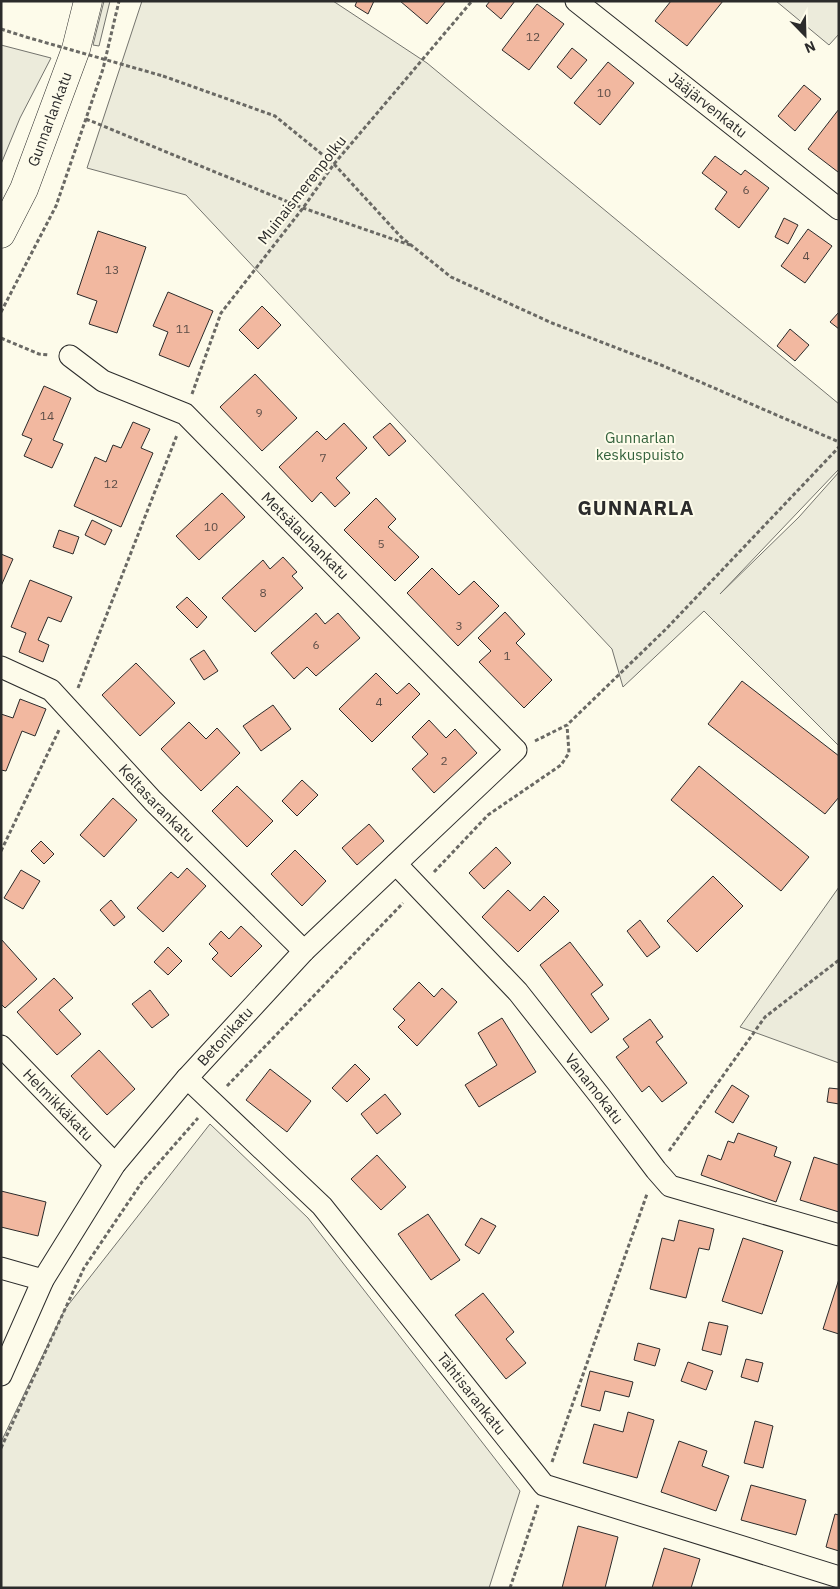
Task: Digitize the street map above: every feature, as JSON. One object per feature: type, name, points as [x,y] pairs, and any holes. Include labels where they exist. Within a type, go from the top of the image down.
[{"type":"street","name":"Gunnarlankatu","points":[[1,234],[24,189],[76,49],[88,1]]},
{"type":"street","name":"Jääjärvenkatu","points":[[576,1],[839,209]]},
{"type":"street","name":"Metsälauhankatu","points":[[70,356],[104,381],[185,414],[516,750]]},
{"type":"street","name":"Keltasarankatu","points":[[1,667],[51,690],[153,801],[304,951]]},
{"type":"street","name":"Betonikatu","points":[[1,1375],[42,1280],[115,1164],[187,1078],[304,951],[516,750]]},
{"type":"street","name":"Vanamokatu","points":[[396,864],[518,992],[670,1186],[839,1235]]},
{"type":"street","name":"Helmikkäkatu","points":[[1,1046],[115,1164]]},
{"type":"street","name":"Tähtisarankatu","points":[[187,1078],[322,1206],[544,1485]]},
{"type":"street","points":[[1,1268],[42,1280]]},
{"type":"street","points":[[544,1485],[839,1577]]},
{"type":"path","points":[[1,312],[56,206],[104,69],[119,1]]},
{"type":"path","name":"Muinaismerenpolku","points":[[1,851],[69,710],[185,414],[221,313],[303,208],[334,164],[472,1]]},
{"type":"path","points":[[1,29],[164,76],[275,116],[334,164],[401,237],[450,277],[552,323],[661,365],[839,442]]},
{"type":"path","points":[[86,120],[303,208],[413,246]]},
{"type":"path","points":[[1,338],[39,354],[70,356]]},
{"type":"path","points":[[516,750],[567,725],[667,628],[839,447]]},
{"type":"path","points":[[1,1448],[84,1268],[142,1182],[212,1102],[488,816],[561,765],[569,753],[567,725]]},
{"type":"path","points":[[510,1588],[544,1485],[656,1170],[765,1017],[839,960]]},
{"type":"green space","points":[[104,1],[110,1],[99,46],[93,45]]},
{"type":"green space","name":"Gunnarlan keskuspuisto","points":[[142,1],[333,1],[427,63],[839,404],[839,469],[720,594],[799,517],[839,472],[839,746],[704,611],[623,687],[612,649],[186,195],[87,168]]},
{"type":"green space","points":[[776,1],[839,1],[839,34],[829,45]]},
{"type":"green space","points":[[1,45],[51,58],[20,118],[1,164]]},
{"type":"green space","points":[[839,887],[839,1063],[740,1027]]},
{"type":"green space","points":[[210,1124],[308,1218],[520,1491],[489,1588],[1,1588],[1,1442],[65,1309]]},
{"type":"building","points":[[357,1],[374,1],[368,14],[355,6]]},
{"type":"building","points":[[400,1],[446,1],[427,24]]},
{"type":"building","points":[[490,1],[515,1],[501,19],[486,6]]},
{"type":"building","points":[[671,1],[723,1],[687,46],[655,21]]},
{"type":"building","points":[[537,4],[564,24],[529,70],[502,50]]},
{"type":"building","points":[[572,48],[587,60],[571,79],[557,67]]},
{"type":"building","points":[[608,62],[634,83],[600,125],[574,103]]},
{"type":"building","points":[[804,85],[821,99],[795,131],[778,116]]},
{"type":"building","points":[[839,109],[839,171],[838,172],[808,149]]},
{"type":"building","points":[[715,156],[741,175],[745,170],[769,188],[739,228],[715,209],[727,192],[702,173]]},
{"type":"building","points":[[784,218],[798,225],[788,244],[775,237]]},
{"type":"building","points":[[808,229],[832,246],[805,283],[781,266]]},
{"type":"building","points":[[98,231],[146,247],[117,333],[89,324],[97,301],[77,294]]},
{"type":"building","points":[[168,292],[213,311],[189,367],[159,355],[168,332],[153,326]]},
{"type":"building","points":[[262,306],[281,325],[258,349],[239,330]]},
{"type":"building","points":[[839,312],[839,329],[830,322]]},
{"type":"building","points":[[790,329],[809,345],[795,361],[777,346]]},
{"type":"building","points":[[255,374],[297,418],[262,451],[220,407]]},
{"type":"building","points":[[44,386],[71,398],[53,440],[63,444],[52,468],[24,456],[32,439],[22,435]]},
{"type":"building","points":[[133,422],[150,429],[141,448],[153,453],[121,527],[74,506],[95,457],[106,462],[113,445],[121,448]]},
{"type":"building","points":[[344,423],[367,448],[336,478],[350,493],[335,507],[321,492],[312,502],[279,467],[317,431],[326,440]]},
{"type":"building","points":[[390,423],[406,441],[389,456],[373,437]]},
{"type":"building","points":[[222,493],[245,517],[199,560],[176,536]]},
{"type":"building","points":[[376,498],[396,519],[388,527],[419,557],[395,581],[344,530]]},
{"type":"building","points":[[92,520],[112,530],[105,545],[85,535]]},
{"type":"building","points":[[59,530],[79,537],[73,554],[53,547]]},
{"type":"building","points":[[1,554],[13,559],[1,586]]},
{"type":"building","points":[[283,557],[297,572],[292,576],[303,588],[255,632],[222,598],[263,560],[270,569]]},
{"type":"building","points":[[432,568],[459,595],[474,581],[499,606],[458,646],[407,593]]},
{"type":"building","points":[[30,580],[72,597],[61,622],[48,617],[38,640],[49,645],[43,662],[19,652],[26,633],[11,627]]},
{"type":"building","points":[[187,597],[207,617],[197,628],[176,607]]},
{"type":"building","points":[[505,612],[525,634],[516,643],[552,680],[524,708],[479,662],[491,651],[478,638]]},
{"type":"building","points":[[316,613],[325,624],[338,613],[360,638],[316,676],[307,667],[294,679],[271,653]]},
{"type":"building","points":[[204,650],[218,671],[204,680],[190,659]]},
{"type":"building","points":[[136,663],[175,703],[140,736],[102,695]]},
{"type":"building","points":[[376,673],[397,694],[409,683],[420,694],[372,742],[339,709]]},
{"type":"building","points":[[742,681],[839,756],[839,797],[825,814],[708,724]]},
{"type":"building","points":[[20,699],[46,709],[35,736],[22,731],[6,771],[1,770],[1,714],[13,718]]},
{"type":"building","points":[[273,705],[291,729],[261,751],[243,726]]},
{"type":"building","points":[[429,720],[446,738],[455,729],[477,753],[434,793],[412,769],[428,754],[412,737]]},
{"type":"building","points":[[189,722],[206,739],[217,728],[240,753],[201,791],[161,749]]},
{"type":"building","points":[[699,766],[809,857],[781,891],[671,800]]},
{"type":"building","points":[[302,780],[318,795],[297,816],[282,801]]},
{"type":"building","points":[[237,786],[273,821],[247,847],[212,811]]},
{"type":"building","points":[[113,798],[137,820],[104,857],[80,835]]},
{"type":"building","points":[[369,824],[384,841],[357,865],[342,848]]},
{"type":"building","points":[[41,841],[54,854],[44,864],[31,851]]},
{"type":"building","points":[[496,847],[511,863],[484,889],[469,873]]},
{"type":"building","points":[[295,850],[326,881],[302,906],[271,874]]},
{"type":"building","points":[[187,868],[206,886],[163,932],[137,908],[171,872],[178,878]]},
{"type":"building","points":[[21,870],[40,881],[23,909],[4,898]]},
{"type":"building","points":[[713,876],[743,906],[697,952],[667,921]]},
{"type":"building","points":[[508,890],[530,911],[544,896],[559,911],[518,952],[482,917]]},
{"type":"building","points":[[111,900],[125,917],[114,926],[100,910]]},
{"type":"building","points":[[640,920],[660,947],[647,957],[627,931]]},
{"type":"building","points":[[241,926],[262,946],[231,977],[212,959],[218,953],[209,944],[221,931],[229,939]]},
{"type":"building","points":[[1,939],[37,979],[5,1008],[1,1004]]},
{"type":"building","points":[[570,942],[603,985],[591,994],[609,1019],[591,1033],[540,965]]},
{"type":"building","points":[[168,947],[182,961],[168,975],[154,962]]},
{"type":"building","points":[[54,978],[73,998],[59,1010],[81,1034],[57,1055],[17,1012]]},
{"type":"building","points":[[419,982],[434,997],[442,988],[457,1002],[417,1046],[398,1027],[405,1020],[393,1009]]},
{"type":"building","points":[[150,990],[169,1015],[152,1028],[132,1004]]},
{"type":"building","points":[[502,1018],[536,1072],[479,1107],[465,1085],[497,1065],[478,1033]]},
{"type":"building","points":[[650,1019],[663,1037],[656,1042],[687,1083],[662,1102],[649,1086],[642,1092],[616,1057],[629,1047],[623,1039]]},
{"type":"building","points":[[99,1050],[135,1089],[107,1115],[71,1076]]},
{"type":"building","points":[[355,1064],[370,1079],[347,1102],[332,1088]]},
{"type":"building","points":[[270,1069],[311,1101],[287,1132],[246,1100]]},
{"type":"building","points":[[732,1085],[749,1096],[733,1123],[715,1112]]},
{"type":"building","points":[[829,1088],[839,1089],[839,1104],[827,1102]]},
{"type":"building","points":[[385,1094],[401,1114],[377,1134],[361,1114]]},
{"type":"building","points":[[738,1133],[777,1147],[774,1156],[791,1162],[776,1202],[701,1175],[708,1155],[721,1160],[728,1141],[734,1143]]},
{"type":"building","points":[[377,1155],[406,1187],[381,1210],[351,1179]]},
{"type":"building","points":[[814,1157],[839,1165],[839,1212],[800,1200]]},
{"type":"building","points":[[1,1191],[46,1202],[38,1236],[1,1227]]},
{"type":"building","points":[[428,1214],[460,1260],[431,1280],[398,1234]]},
{"type":"building","points":[[481,1218],[496,1226],[479,1254],[465,1245]]},
{"type":"building","points":[[679,1220],[714,1229],[709,1250],[699,1248],[686,1298],[650,1289],[662,1238],[674,1241]]},
{"type":"building","points":[[743,1238],[783,1251],[762,1314],[722,1301]]},
{"type":"building","points":[[839,1279],[839,1334],[823,1329]]},
{"type":"building","points":[[483,1293],[514,1332],[506,1339],[526,1363],[506,1379],[455,1315]]},
{"type":"building","points":[[709,1322],[728,1326],[721,1355],[702,1350]]},
{"type":"building","points":[[638,1343],[660,1349],[655,1366],[634,1360]]},
{"type":"building","points":[[746,1359],[763,1363],[758,1382],[741,1377]]},
{"type":"building","points":[[688,1362],[713,1371],[706,1390],[681,1381]]},
{"type":"building","points":[[590,1371],[633,1382],[629,1397],[605,1391],[600,1411],[581,1406]]},
{"type":"building","points":[[628,1412],[654,1420],[637,1478],[583,1463],[594,1424],[623,1432]]},
{"type":"building","points":[[755,1421],[773,1426],[763,1468],[744,1463]]},
{"type":"building","points":[[679,1441],[707,1451],[702,1466],[729,1476],[716,1511],[661,1492]]},
{"type":"building","points":[[751,1485],[806,1500],[796,1535],[741,1520]]},
{"type":"building","points":[[835,1514],[839,1515],[839,1551],[826,1547]]},
{"type":"building","points":[[578,1526],[618,1537],[605,1588],[562,1588]]},
{"type":"building","points":[[664,1548],[700,1559],[691,1588],[652,1588]]},
{"type":"district","name":"GUNNARLA","points":[[636,508]]}]
